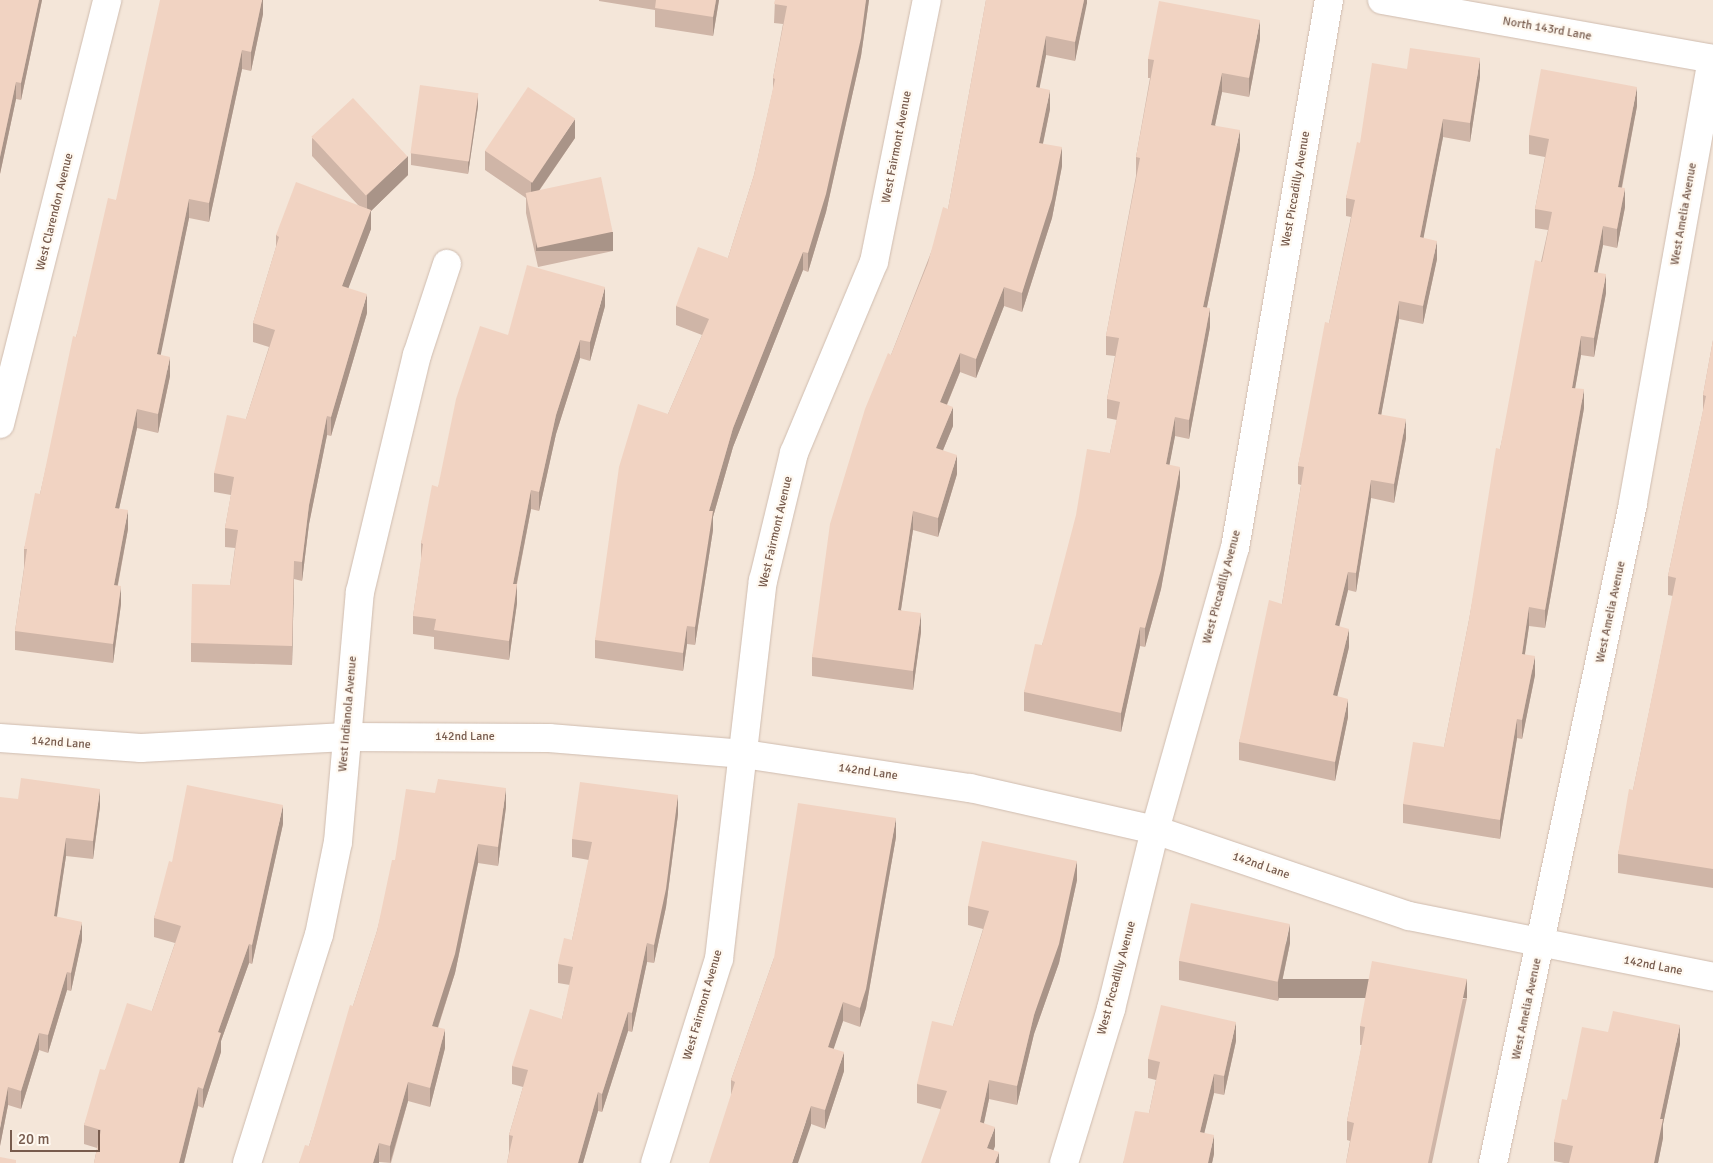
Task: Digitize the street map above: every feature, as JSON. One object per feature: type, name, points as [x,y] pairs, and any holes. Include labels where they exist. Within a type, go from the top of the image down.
[{"type":"street","name":"West Clarendon Avenue","points":[[0,424],[107,0]]},
{"type":"street","name":"West Fairmont Avenue","points":[[655,1163],[719,958],[763,581],[794,453],[874,262],[927,0]]},
{"type":"street","name":"West Piccadilly Avenue","points":[[1064,1163],[1111,1009],[1155,830],[1235,548],[1329,0]]},
{"type":"street","name":"North 143rd Lane","points":[[1382,0],[1712,59]]},
{"type":"street","name":"West Amelia Avenue","points":[[1494,1163],[1633,504],[1712,59]]},
{"type":"street","name":"West Indianola Avenue","points":[[247,1163],[319,935],[338,842],[360,592],[417,355],[446,264]]},
{"type":"street","name":"142nd Lane","points":[[0,738],[141,748],[346,737],[549,738],[744,754],[970,788],[1155,830],[1409,916],[1713,977]]},
{"type":"shaded area","points":[[0,0],[1713,0],[1713,1163],[0,1163]]},
{"type":"building","points":[[0,0],[39,0],[21,83],[16,82],[0,157]]},
{"type":"building","points":[[160,0],[262,0],[251,52],[242,50],[209,203],[189,199],[157,354],[170,357],[158,414],[137,409],[115,508],[128,510],[114,585],[121,586],[113,644],[15,631],[27,549],[24,549],[35,493],[40,494],[73,336],[76,337],[108,198],[116,200]]},
{"type":"building","points":[[656,0],[716,0],[713,17],[655,8]]},
{"type":"building","points":[[775,0],[866,0],[861,38],[826,194],[808,253],[803,252],[733,428],[709,511],[713,511],[695,627],[687,626],[683,653],[595,640],[619,467],[638,404],[668,414],[709,319],[676,306],[698,247],[728,258],[754,175],[775,79],[773,78],[787,6],[774,4]]},
{"type":"building","points":[[986,0],[1084,0],[1075,42],[1046,36],[1036,87],[1050,90],[1039,143],[1062,147],[1052,199],[1022,293],[1004,287],[976,359],[960,353],[940,402],[953,407],[936,448],[957,455],[938,518],[913,511],[898,610],[921,613],[913,671],[812,657],[830,524],[865,409],[888,353],[891,355],[928,263],[943,207],[948,209]]},
{"type":"building","points":[[1159,1],[1260,20],[1249,78],[1222,73],[1211,125],[1240,130],[1203,307],[1210,308],[1189,420],[1175,417],[1166,464],[1180,467],[1161,570],[1145,628],[1140,627],[1121,713],[1024,692],[1035,644],[1042,645],[1076,515],[1087,449],[1110,453],[1120,402],[1107,399],[1119,338],[1106,336],[1140,158],[1136,157],[1154,60],[1148,59]]},
{"type":"building","points":[[1410,48],[1480,58],[1470,123],[1443,119],[1420,237],[1437,241],[1423,306],[1399,301],[1378,414],[1406,419],[1394,484],[1371,480],[1356,573],[1348,572],[1335,625],[1349,629],[1333,695],[1348,699],[1335,762],[1239,742],[1269,600],[1282,604],[1304,467],[1298,466],[1325,322],[1329,323],[1355,200],[1346,198],[1357,142],[1360,143],[1372,63],[1407,69]]},
{"type":"building","points":[[1541,69],[1637,87],[1618,187],[1625,188],[1617,229],[1603,226],[1594,272],[1606,274],[1594,338],[1581,336],[1572,388],[1584,389],[1545,610],[1529,607],[1522,654],[1535,656],[1522,720],[1517,719],[1500,820],[1403,804],[1413,742],[1444,747],[1469,620],[1496,448],[1500,449],[1535,260],[1542,262],[1552,212],[1535,209],[1549,139],[1529,135]]},
{"type":"building","points":[[420,85],[478,93],[469,162],[410,153]]},
{"type":"building","points":[[528,87],[575,119],[532,183],[485,151]]},
{"type":"building","points":[[353,98],[408,157],[366,195],[311,137]]},
{"type":"building","points":[[601,177],[613,232],[537,248],[526,193]]},
{"type":"building","points":[[296,182],[371,210],[342,286],[367,294],[331,417],[327,416],[309,505],[302,562],[294,561],[292,646],[191,643],[192,584],[230,585],[238,530],[225,528],[234,477],[214,473],[227,415],[246,419],[275,330],[253,323],[279,237],[276,235]]},
{"type":"building","points":[[527,265],[605,287],[590,342],[580,340],[556,415],[539,492],[531,490],[513,584],[517,584],[509,641],[434,630],[436,619],[413,616],[423,544],[421,543],[432,485],[438,487],[456,399],[480,326],[508,335]]},
{"type":"building","points":[[1713,340],[1713,869],[1618,854],[1629,789],[1633,790],[1676,578],[1668,576],[1706,396],[1703,395]]},
{"type":"building","points":[[21,778],[100,789],[93,841],[66,838],[54,916],[82,922],[71,973],[67,972],[48,1035],[39,1033],[21,1091],[8,1087],[0,1128],[0,797],[18,799]]},
{"type":"building","points":[[438,779],[506,788],[498,847],[478,844],[455,954],[432,1026],[445,1029],[430,1088],[408,1082],[390,1146],[379,1143],[373,1163],[299,1163],[305,1145],[309,1146],[350,1005],[353,1006],[377,931],[392,860],[395,860],[406,789],[435,793]]},
{"type":"building","points":[[580,782],[678,795],[666,889],[654,945],[647,943],[632,1013],[628,1012],[602,1094],[598,1092],[578,1163],[507,1163],[513,1136],[509,1135],[528,1070],[512,1066],[530,1009],[562,1019],[573,967],[558,964],[564,938],[572,940],[592,842],[572,839]]},
{"type":"building","points":[[187,785],[283,805],[252,945],[249,944],[218,1032],[221,1033],[203,1089],[198,1087],[179,1163],[94,1163],[101,1130],[84,1125],[100,1069],[105,1070],[127,1003],[152,1011],[181,926],[154,918],[169,861],[172,862]]},
{"type":"building","points":[[798,803],[896,818],[866,989],[860,1008],[843,1002],[828,1047],[844,1052],[825,1110],[811,1106],[792,1163],[709,1163],[735,1082],[731,1080],[774,958]]},
{"type":"building","points":[[982,841],[1077,861],[1059,944],[1034,1015],[1017,1086],[989,1080],[980,1122],[995,1127],[987,1148],[999,1152],[995,1163],[921,1163],[947,1091],[917,1084],[932,1021],[953,1026],[989,911],[968,906]]},
{"type":"building","points":[[1191,903],[1290,924],[1278,982],[1179,961]]},
{"type":"building","points":[[1372,961],[1467,979],[1428,1163],[1346,1163],[1354,1123],[1347,1121],[1365,1027],[1360,1026]]},
{"type":"building","points":[[1161,1005],[1236,1022],[1224,1076],[1214,1074],[1200,1132],[1214,1135],[1208,1163],[1123,1163],[1135,1111],[1149,1113],[1160,1062],[1148,1059]]},
{"type":"building","points":[[1613,1011],[1680,1025],[1660,1119],[1663,1119],[1654,1163],[1569,1163],[1573,1146],[1554,1142],[1562,1099],[1567,1100],[1582,1027],[1608,1032]]},
{"type":"building","points":[[0,1157],[16,1160],[16,1163],[0,1163]]}]
